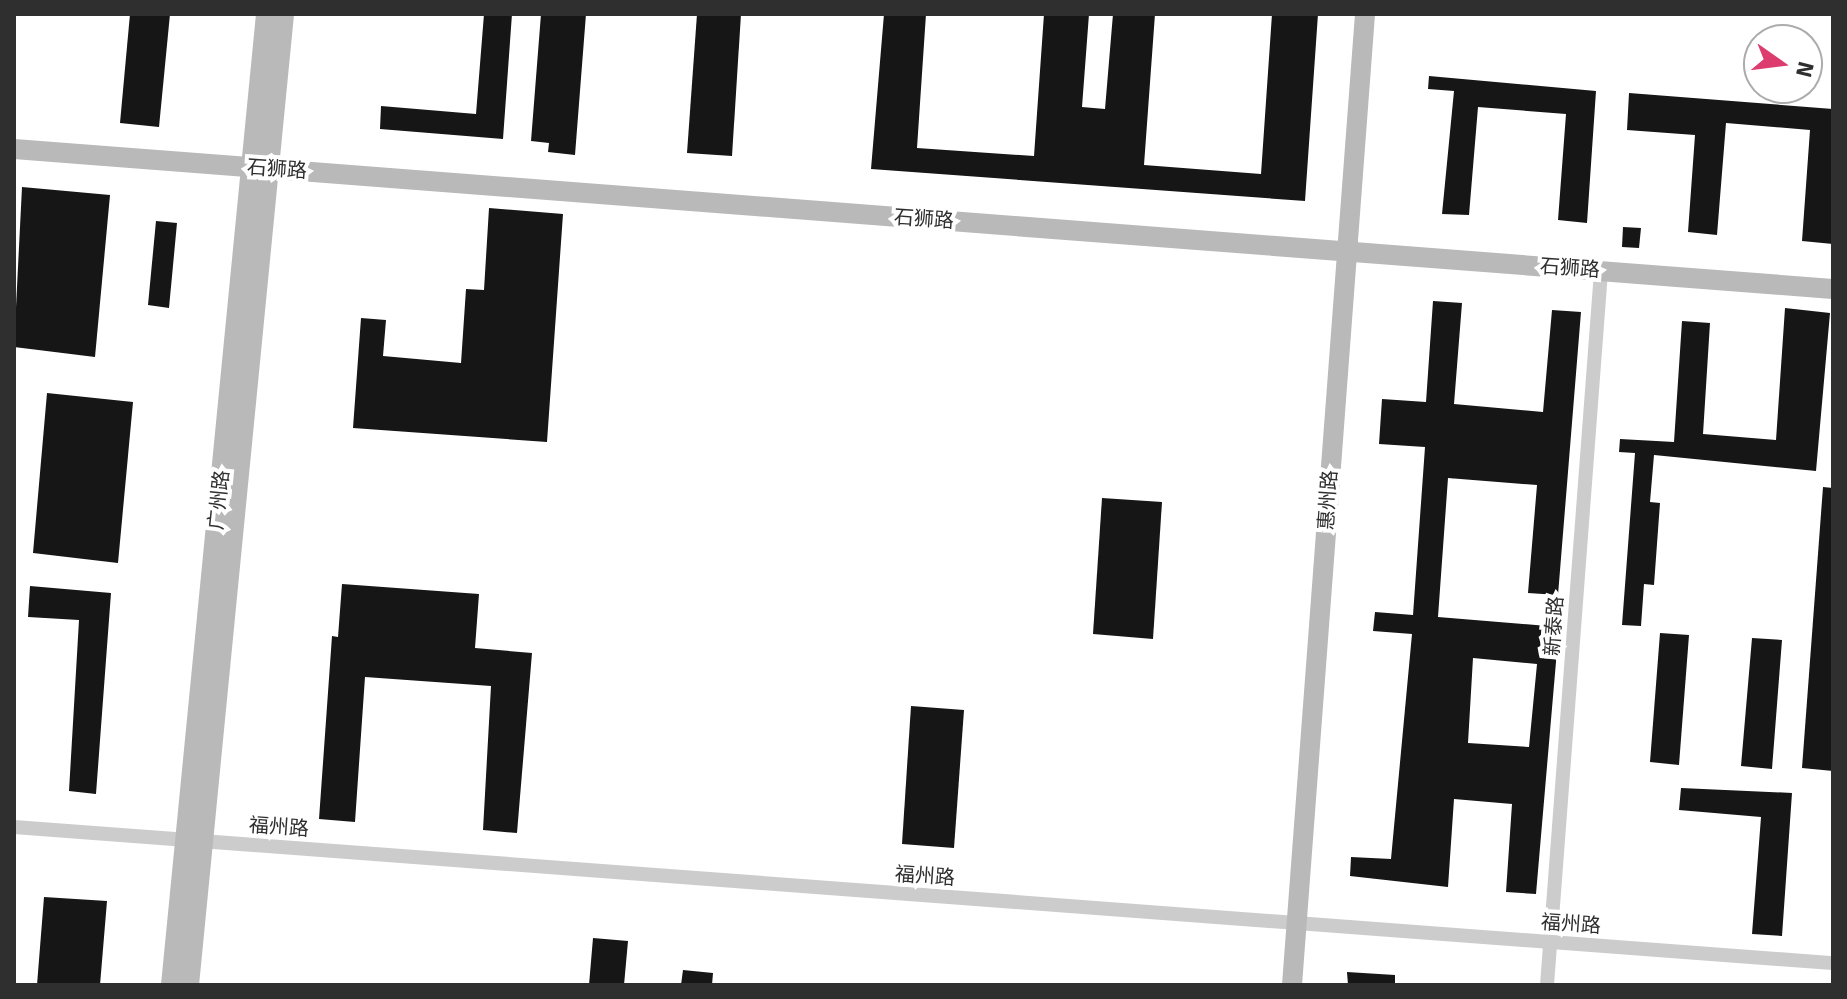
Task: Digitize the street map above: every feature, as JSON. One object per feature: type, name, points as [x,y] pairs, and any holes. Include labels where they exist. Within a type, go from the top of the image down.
[{"type":"street","name":"广州路","points":[[261,168],[266,14]]},
{"type":"street","name":"广州路","points":[[171,985],[194,841],[261,168],[284,14]]},
{"type":"street","name":"惠州路","points":[[1292,985],[1365,14]]},
{"type":"street","name":"石狮路","points":[[14,149],[1833,289]]},
{"type":"street","name":"新泰路","points":[[1547,985],[1601,271]]},
{"type":"street","name":"福州路","points":[[14,827],[1833,963]]},
{"type":"street","name":"广州路","points":[[189,985],[194,841]]},
{"type":"building","points":[[130,14],[170,14],[159,127],[120,123]]},
{"type":"building","points":[[484,14],[512,14],[503,139],[380,129],[381,106],[476,114]]},
{"type":"building","points":[[541,14],[586,14],[575,155],[548,152],[549,143],[531,141]]},
{"type":"building","points":[[697,14],[741,14],[732,156],[687,153]]},
{"type":"building","points":[[884,14],[926,14],[917,148],[1034,156],[1044,14],[1089,14],[1082,107],[1105,109],[1113,14],[1155,14],[1144,165],[1261,174],[1272,14],[1318,14],[1305,201],[871,169]]},
{"type":"building","points":[[1429,76],[1596,91],[1587,223],[1558,220],[1566,114],[1478,107],[1469,215],[1442,214],[1454,91],[1428,89]]},
{"type":"building","points":[[1629,93],[1833,109],[1833,244],[1802,241],[1810,130],[1726,123],[1717,235],[1688,232],[1695,135],[1627,130]]},
{"type":"building","points":[[22,187],[110,195],[95,357],[14,347]]},
{"type":"building","points":[[489,208],[563,214],[547,442],[353,428],[361,318],[386,320],[383,356],[461,363],[466,289],[484,290]]},
{"type":"building","points":[[156,221],[177,223],[169,308],[148,305]]},
{"type":"building","points":[[1623,227],[1641,228],[1639,248],[1622,247]]},
{"type":"building","points":[[1433,301],[1462,303],[1454,404],[1543,412],[1552,310],[1581,312],[1558,595],[1528,593],[1537,485],[1448,478],[1438,617],[1559,627],[1536,894],[1506,892],[1512,804],[1454,799],[1448,887],[1350,876],[1351,857],[1391,859],[1412,634],[1373,631],[1375,612],[1413,615],[1425,447],[1379,444],[1382,399],[1426,402]],"holes":[[[1473,658],[1537,664],[1529,747],[1468,743]]]},
{"type":"building","points":[[1785,308],[1830,313],[1816,471],[1654,455],[1650,502],[1660,503],[1654,585],[1644,584],[1641,626],[1622,625],[1635,453],[1619,452],[1620,439],[1674,442],[1682,321],[1710,323],[1703,434],[1776,440]]},
{"type":"building","points":[[47,393],[133,402],[118,563],[33,553]]},
{"type":"building","points":[[1823,487],[1833,488],[1833,771],[1802,768]]},
{"type":"building","points":[[1102,498],[1162,502],[1153,639],[1093,634]]},
{"type":"building","points":[[342,584],[479,594],[475,648],[532,653],[517,833],[483,830],[491,686],[365,677],[355,822],[319,819],[332,636],[338,637]]},
{"type":"building","points":[[30,586],[111,593],[96,794],[69,791],[79,620],[28,617]]},
{"type":"building","points":[[1660,633],[1689,635],[1679,765],[1650,762]]},
{"type":"building","points":[[1752,638],[1782,640],[1772,769],[1741,766]]},
{"type":"building","points":[[911,706],[964,710],[954,848],[902,844]]},
{"type":"building","points":[[1681,788],[1792,793],[1782,936],[1752,934],[1761,817],[1679,810]]},
{"type":"building","points":[[44,897],[107,901],[100,985],[37,985]]},
{"type":"building","points":[[593,938],[628,941],[624,985],[589,985]]},
{"type":"building","points":[[683,970],[713,973],[712,985],[681,985]]},
{"type":"building","points":[[1347,972],[1395,975],[1395,985],[1348,985]]}]
